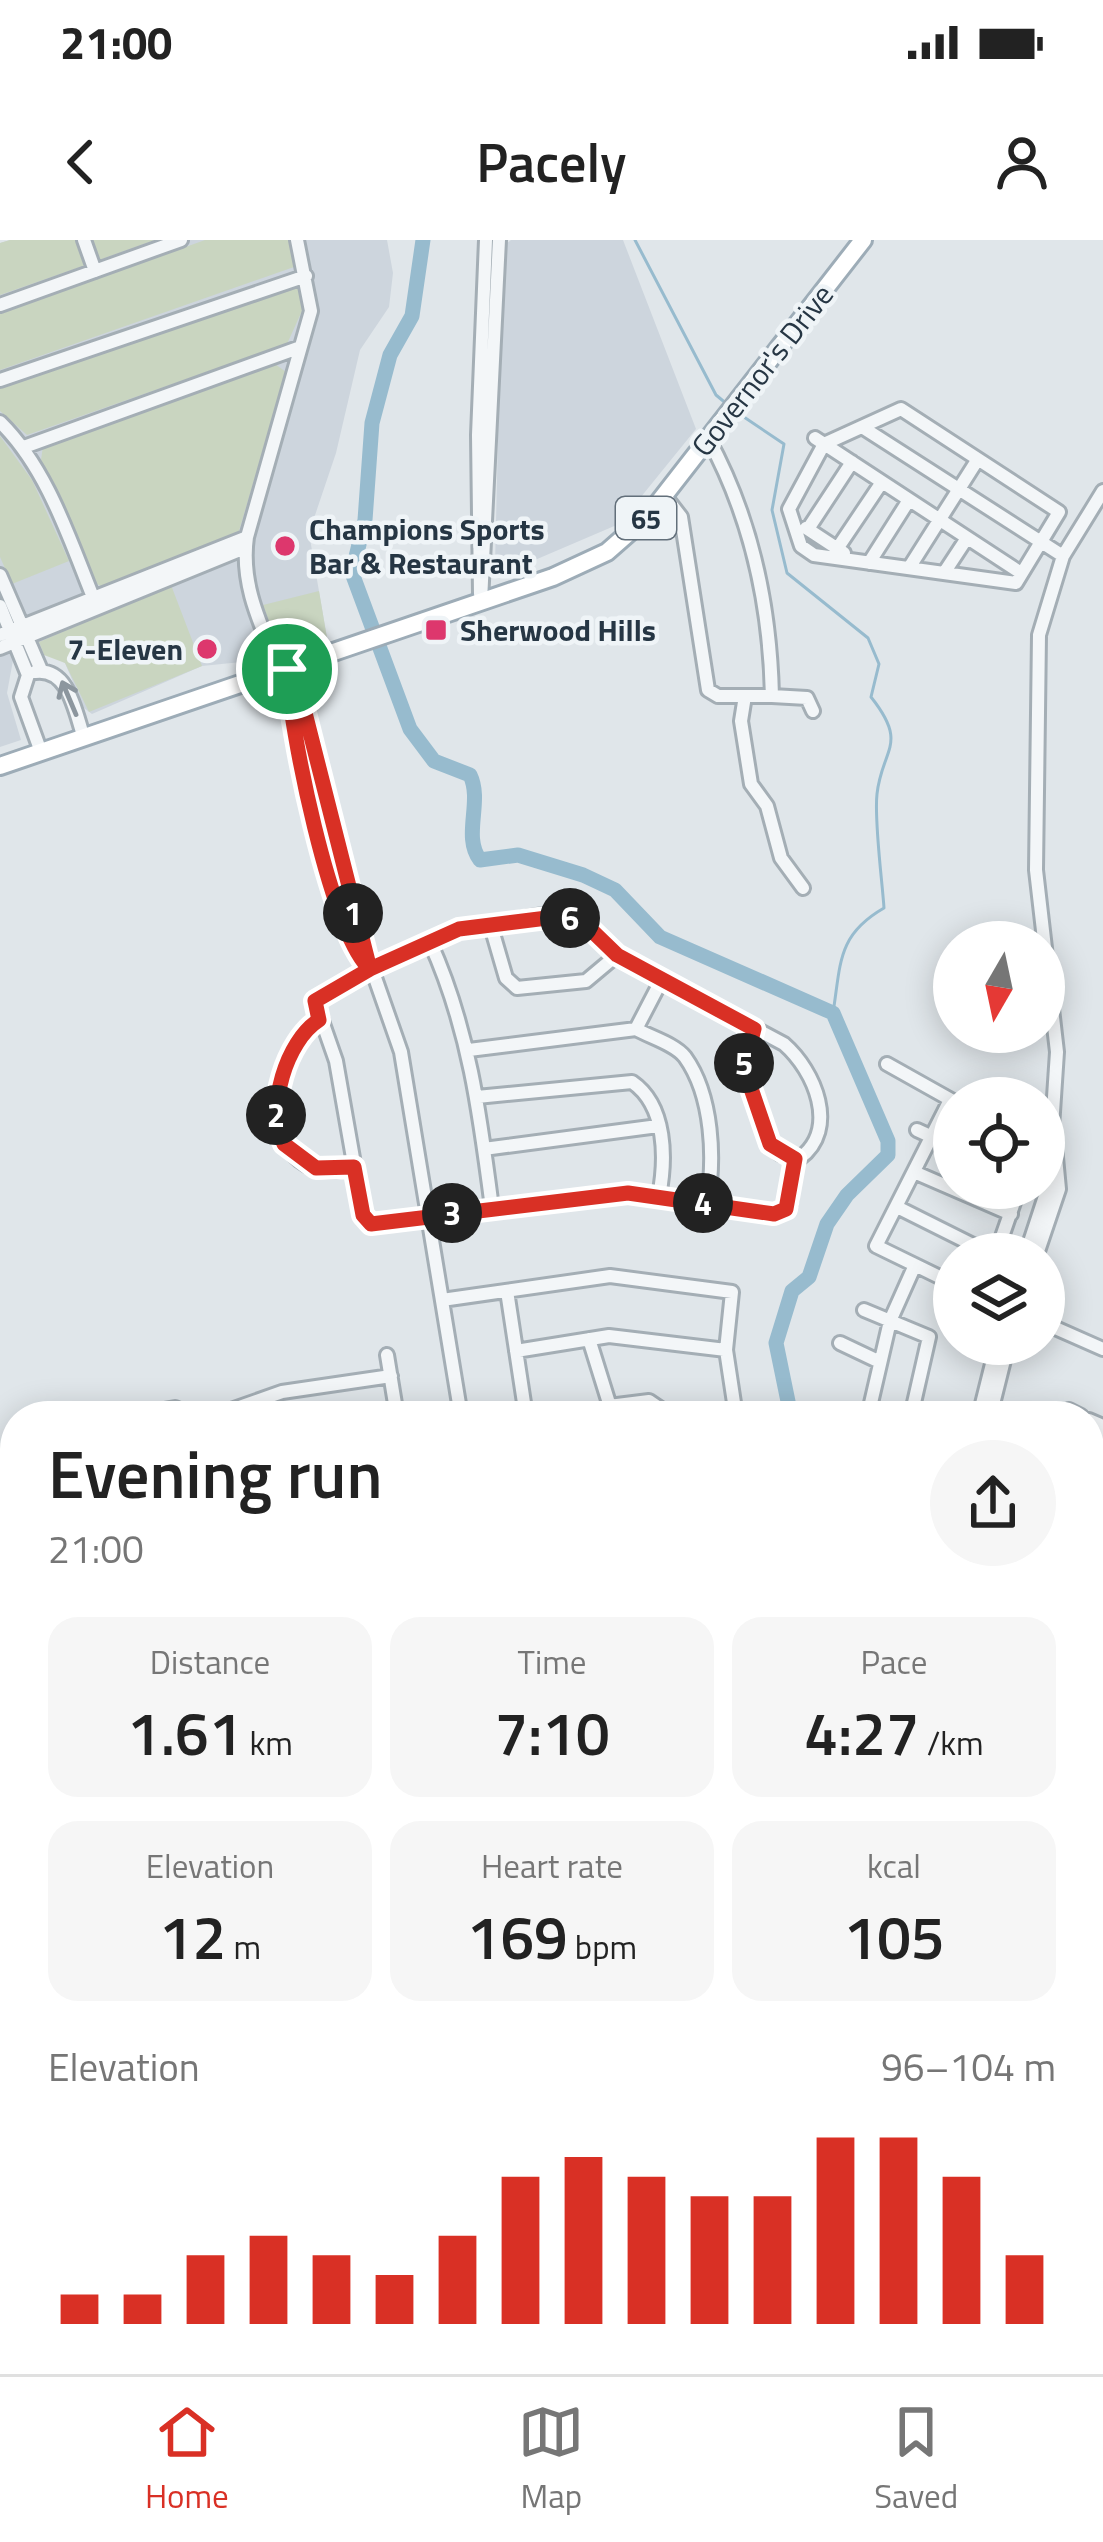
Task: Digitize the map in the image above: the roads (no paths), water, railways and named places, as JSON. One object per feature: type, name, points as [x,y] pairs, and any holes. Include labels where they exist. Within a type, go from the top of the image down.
[{"type":"main road","name":"Governor's Drive","points":[[0,766],[330,655],[598,557],[632,533],[664,495],[862,240]]},
{"type":"street","points":[[84,240],[95,271]]},
{"type":"street","points":[[0,305],[181,240]]},
{"type":"street","points":[[297,240],[311,311],[246,543],[251,601],[284,670],[326,864],[357,957],[370,969],[395,1028],[459,1401]]},
{"type":"street","points":[[481,602],[478,477],[486,240]]},
{"type":"street","points":[[481,602],[499,240]]},
{"type":"street","points":[[0,380],[306,276]]},
{"type":"street","points":[[24,447],[298,348]]},
{"type":"street","points":[[901,409],[1059,512],[1016,583],[806,551],[790,517],[791,499],[819,441],[862,427],[901,409]]},
{"type":"street","points":[[0,422],[24,447],[96,604]]},
{"type":"street","points":[[862,427],[1063,556]]},
{"type":"street","points":[[711,434],[743,512],[771,650],[772,696]]},
{"type":"street","points":[[819,441],[1021,573]]},
{"type":"street","points":[[909,568],[978,459]]},
{"type":"street","points":[[808,529],[852,462]]},
{"type":"street","points":[[838,549],[882,482]]},
{"type":"street","points":[[1055,1077],[1057,1052],[1036,870],[1039,635],[1063,556],[1103,491]]},
{"type":"street","points":[[664,495],[681,517],[708,690],[718,696],[807,698],[813,711]]},
{"type":"street","points":[[862,562],[909,500]]},
{"type":"street","points":[[790,517],[862,562]]},
{"type":"street","points":[[944,573],[967,538]]},
{"type":"street","points":[[0,648],[15,635],[246,543]]},
{"type":"street","points":[[0,575],[15,635]]},
{"type":"street","points":[[0,606],[34,672],[61,679],[84,738]]},
{"type":"street","points":[[34,672],[21,697],[41,752]]},
{"type":"street","points":[[745,696],[741,721],[751,784],[766,806],[781,858],[802,889]]},
{"type":"street","points":[[563,916],[585,924],[617,955],[784,1044],[806,1065],[822,1129],[817,1144],[795,1159],[792,1196],[780,1214],[628,1193],[367,1222],[336,1061],[315,1001],[430,942],[490,923],[563,916]]},
{"type":"street","points":[[490,923],[506,977],[517,988],[586,981],[617,955]]},
{"type":"street","points":[[430,942],[456,999],[470,1049],[492,1208]]},
{"type":"street","points":[[636,1029],[662,979]]},
{"type":"street","points":[[319,1020],[296,1038],[277,1106],[278,1132],[297,1157],[316,1168],[354,1167]]},
{"type":"street","points":[[470,1049],[636,1029],[678,1051],[691,1070],[715,1149],[707,1204]]},
{"type":"street","points":[[754,1029],[744,1068],[770,1144],[795,1159]]},
{"type":"street","points":[[887,1064],[933,1090]]},
{"type":"street","points":[[477,1097],[625,1080],[642,1089],[665,1156],[658,1196]]},
{"type":"street","points":[[484,1149],[658,1126]]},
{"type":"street","points":[[917,1130],[932,1138],[876,1246],[933,1274]]},
{"type":"street","points":[[914,1172],[1011,1214]]},
{"type":"street","points":[[896,1207],[950,1233]]},
{"type":"street","points":[[1002,1233],[1013,1209]]},
{"type":"street","points":[[871,1401],[890,1321],[915,1265]]},
{"type":"street","points":[[442,1300],[610,1276],[733,1292],[726,1350],[734,1401]]},
{"type":"street","points":[[507,1291],[524,1401]]},
{"type":"street","points":[[864,1310],[929,1337],[914,1401]]},
{"type":"street","points":[[1065,1332],[1103,1349]]},
{"type":"street","points":[[516,1351],[609,1336],[726,1350]]},
{"type":"street","points":[[589,1340],[608,1401]]},
{"type":"street","points":[[840,1343],[880,1362]]},
{"type":"street","points":[[387,1354],[395,1401]]},
{"type":"street","points":[[984,1401],[992,1365]]},
{"type":"street","points":[[994,1401],[1003,1365]]},
{"type":"street","points":[[256,1401],[281,1392],[391,1376]]},
{"type":"waterway","points":[[423,240],[412,316],[390,355],[372,423],[365,520],[352,573],[410,729],[434,761],[470,775],[475,796],[473,840],[480,860],[518,855],[583,875],[615,890],[660,937],[833,1013],[888,1141],[888,1155],[847,1195],[827,1224],[809,1277],[792,1291],[776,1343],[788,1401]]},
{"type":"waterway","points":[[635,240],[716,395],[728,405]]},
{"type":"waterway","points":[[735,411],[784,444],[772,510],[787,573],[868,638],[879,664],[871,697],[891,737],[876,805],[884,908],[849,940],[833,1013]]},
{"type":"place","name":"Champions Sports Bar & Restaurant","points":[[285,546]]},
{"type":"place","name":"Sherwood Hills","points":[[436,630]]},
{"type":"place","name":"7-Eleven","points":[[207,649]]}]
